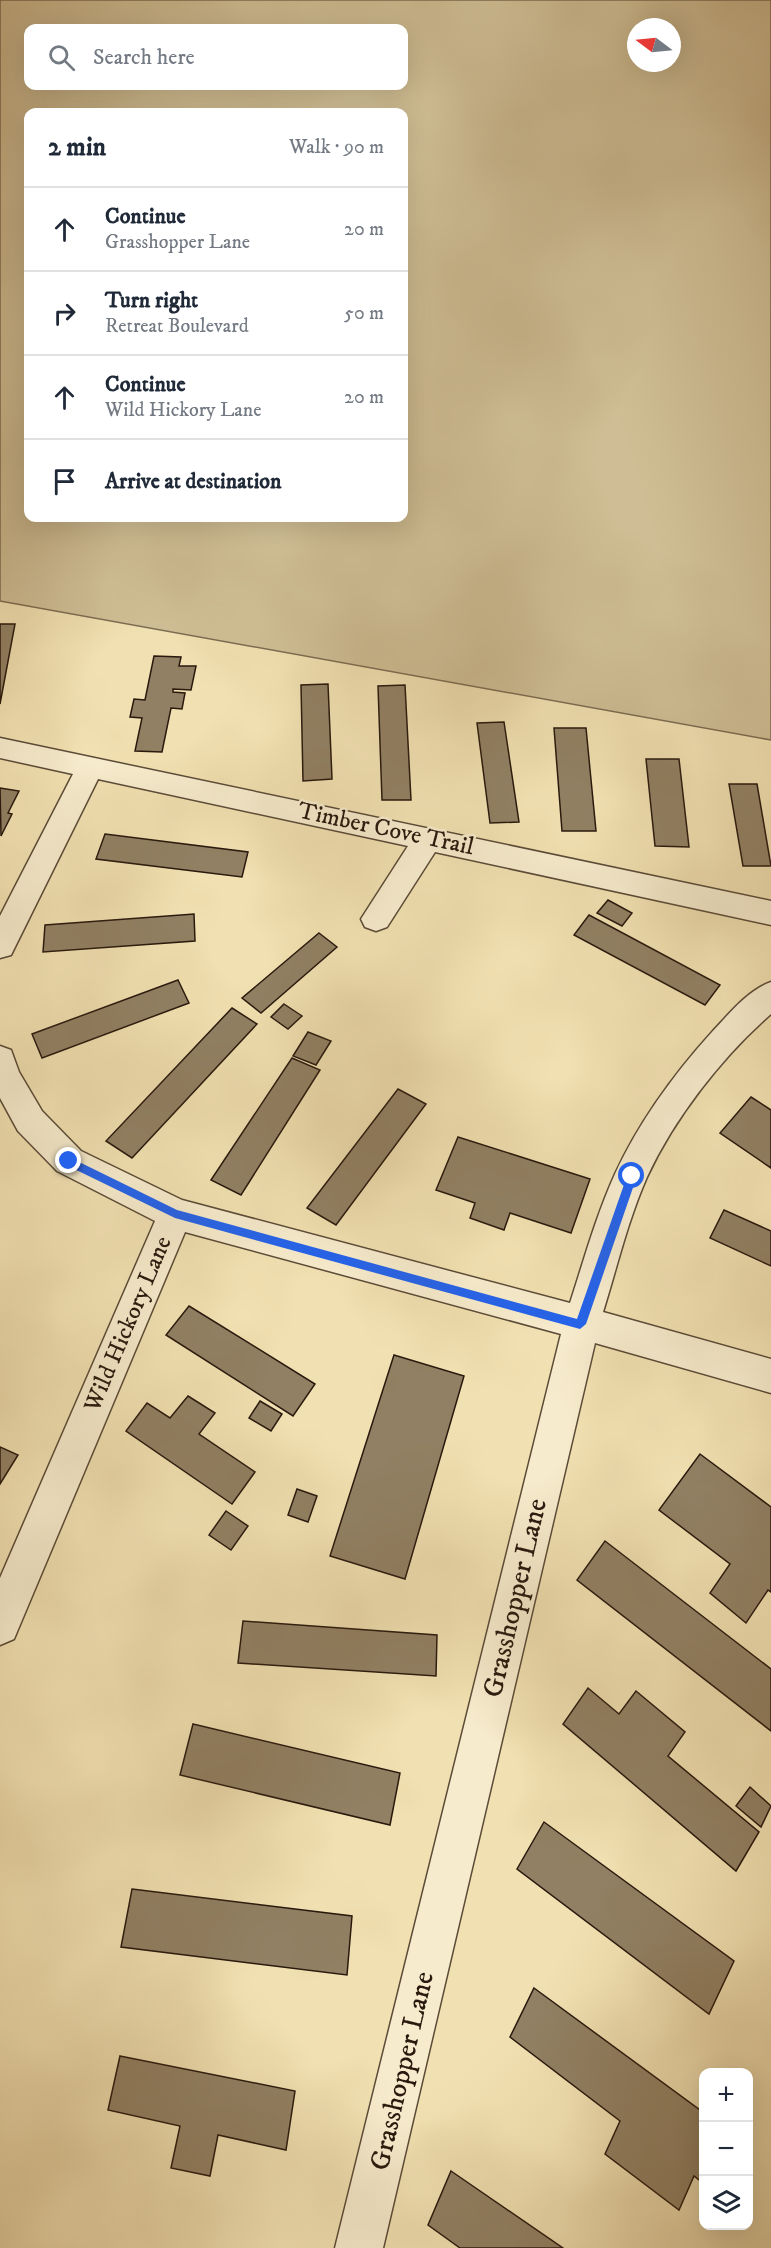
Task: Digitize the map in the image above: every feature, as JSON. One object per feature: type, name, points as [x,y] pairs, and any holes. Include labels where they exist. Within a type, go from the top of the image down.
[{"type":"street","name":"Timber Cove Trail","points":[[0,748],[771,913]]},
{"type":"street","points":[[0,946],[90,767]]},
{"type":"street","points":[[376,919],[429,838]]},
{"type":"street","name":"Grasshopper Lane","points":[[359,2248],[580,1324],[638,1166],[680,1095],[750,1012],[771,995]]},
{"type":"street","name":"Wild Hickory Lane","points":[[0,1059],[3,1074],[30,1121],[69,1161],[175,1214],[0,1625]]},
{"type":"street","points":[[175,1214],[749,1368],[771,1376]]},
{"type":"shaded area","points":[[0,0],[771,0],[771,740],[0,601]]},
{"type":"building","points":[[0,624],[15,624],[0,704]]},
{"type":"building","points":[[154,656],[181,657],[179,666],[196,666],[191,690],[173,689],[173,692],[185,693],[182,709],[171,708],[162,752],[135,751],[142,718],[130,717],[134,699],[145,700]]},
{"type":"building","points":[[328,684],[332,779],[303,781],[301,685]]},
{"type":"building","points":[[405,685],[411,800],[382,800],[378,686]]},
{"type":"building","points":[[504,722],[519,822],[490,823],[477,723]]},
{"type":"building","points":[[554,728],[586,728],[596,831],[562,831]]},
{"type":"building","points":[[646,759],[679,759],[689,847],[655,846]]},
{"type":"building","points":[[729,784],[757,784],[771,866],[743,866]]},
{"type":"building","points":[[0,788],[19,791],[8,813],[12,814],[1,836]]},
{"type":"building","points":[[105,834],[248,852],[242,877],[96,859]]},
{"type":"building","points":[[608,900],[632,913],[622,926],[597,913]]},
{"type":"building","points":[[194,914],[195,941],[43,952],[45,925]]},
{"type":"building","points":[[589,915],[720,985],[705,1005],[574,935]]},
{"type":"building","points":[[319,933],[337,947],[261,1013],[242,998]]},
{"type":"building","points":[[178,980],[189,1003],[42,1058],[32,1034]]},
{"type":"building","points":[[284,1004],[302,1016],[288,1029],[271,1017]]},
{"type":"building","points":[[232,1008],[257,1024],[132,1158],[106,1141]]},
{"type":"building","points":[[308,1032],[331,1041],[316,1065],[293,1056]]},
{"type":"building","points":[[292,1058],[320,1070],[241,1195],[211,1180]]},
{"type":"building","points":[[398,1089],[426,1104],[336,1225],[307,1208]]},
{"type":"building","points":[[751,1097],[771,1110],[771,1168],[720,1133]]},
{"type":"building","points":[[458,1137],[590,1179],[571,1233],[510,1213],[504,1230],[470,1218],[475,1203],[436,1190]]},
{"type":"building","points":[[724,1210],[771,1231],[771,1266],[710,1238]]},
{"type":"building","points":[[189,1306],[315,1384],[293,1416],[166,1335]]},
{"type":"building","points":[[394,1355],[464,1376],[405,1579],[330,1556]]},
{"type":"building","points":[[188,1396],[215,1413],[199,1434],[255,1472],[232,1504],[126,1431],[147,1403],[170,1418]]},
{"type":"building","points":[[260,1401],[282,1414],[271,1431],[249,1418]]},
{"type":"building","points":[[0,1447],[18,1455],[0,1484]]},
{"type":"building","points":[[700,1454],[771,1507],[771,1592],[768,1590],[746,1623],[710,1593],[730,1564],[659,1510]]},
{"type":"building","points":[[297,1489],[317,1496],[308,1522],[288,1515]]},
{"type":"building","points":[[226,1511],[248,1526],[231,1550],[209,1535]]},
{"type":"building","points":[[605,1541],[771,1669],[771,1731],[577,1580]]},
{"type":"building","points":[[243,1621],[437,1635],[436,1676],[238,1663]]},
{"type":"building","points":[[588,1688],[619,1714],[636,1691],[685,1732],[668,1756],[759,1832],[736,1871],[563,1724]]},
{"type":"building","points":[[193,1724],[400,1773],[390,1825],[180,1775]]},
{"type":"building","points":[[750,1787],[771,1806],[761,1827],[736,1806]]},
{"type":"building","points":[[544,1822],[734,1961],[709,2014],[517,1869]]},
{"type":"building","points":[[132,1889],[352,1916],[347,1975],[121,1947]]},
{"type":"building","points":[[534,1988],[699,2109],[699,2180],[694,2176],[679,2210],[605,2154],[620,2121],[510,2037]]},
{"type":"building","points":[[120,2056],[295,2091],[286,2150],[218,2135],[210,2176],[171,2168],[180,2126],[108,2110]]},
{"type":"building","points":[[451,2171],[563,2248],[460,2248],[428,2225]]},
{"type":"route","points":[[69,1161],[175,1214],[580,1324],[632,1176]]}]
